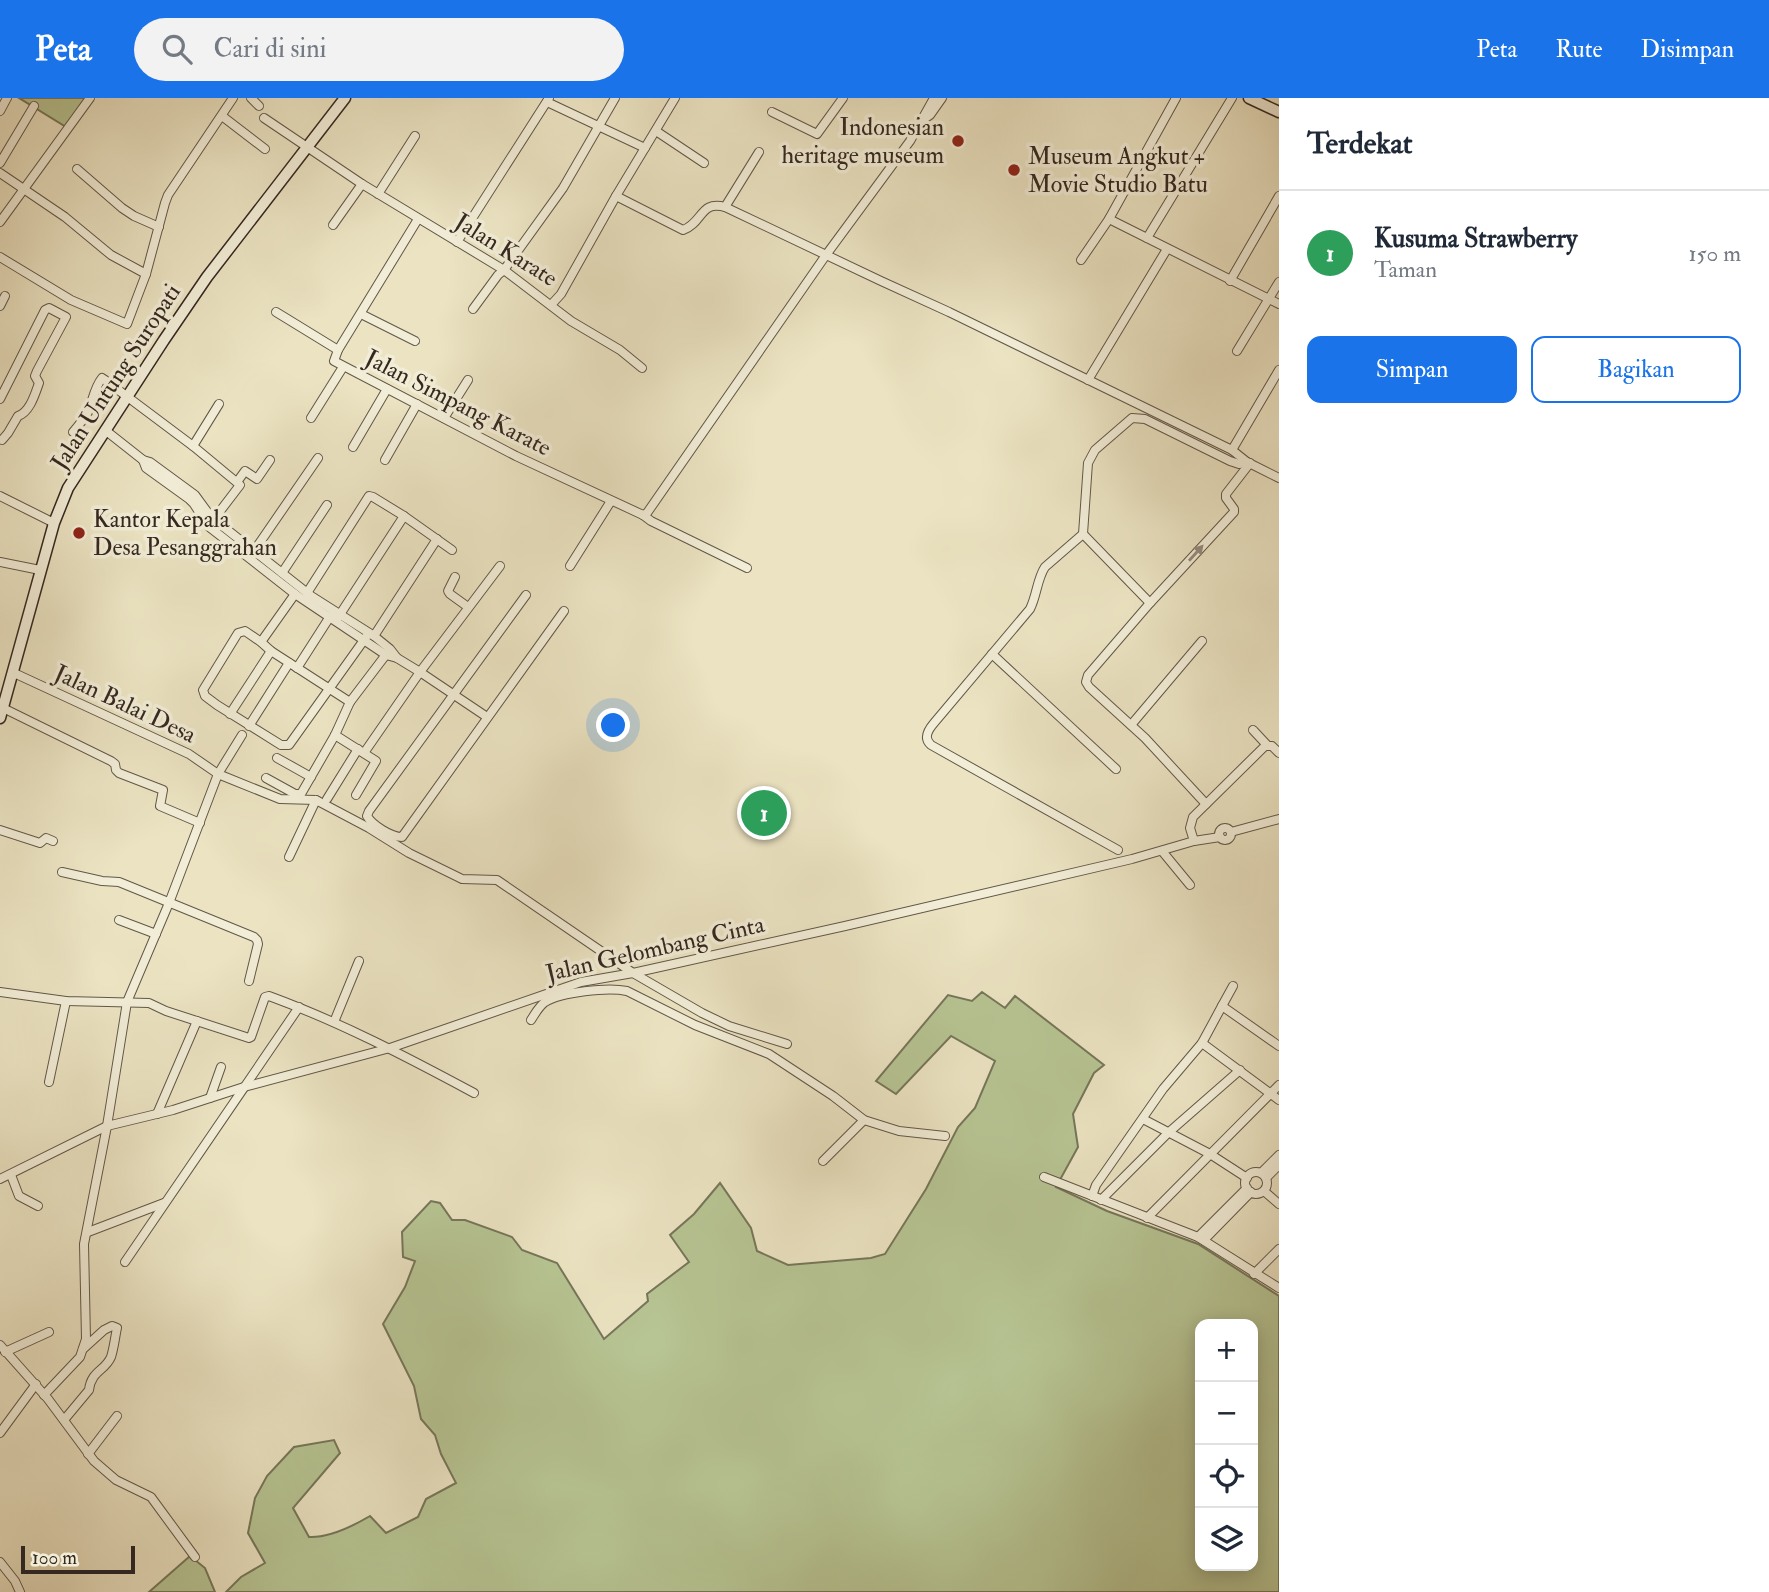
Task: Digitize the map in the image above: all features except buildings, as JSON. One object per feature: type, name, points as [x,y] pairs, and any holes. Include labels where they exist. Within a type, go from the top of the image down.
[{"type":"main road","name":"Jalan Untung Suropati","points":[[1,713],[40,570],[68,488],[207,277],[345,98]]},
{"type":"main road","points":[[1250,98],[1278,109]]},
{"type":"street","points":[[0,111],[7,98]]},
{"type":"street","points":[[0,221],[90,98]]},
{"type":"street","points":[[0,257],[71,300],[127,324],[146,274],[168,195],[233,98]]},
{"type":"street","points":[[251,98],[259,106]]},
{"type":"street","points":[[473,309],[563,188],[615,98]]},
{"type":"street","name":"Jalan Karate","points":[[264,118],[362,184],[504,270],[551,304],[561,294],[616,196],[676,98]]},
{"type":"street","points":[[772,112],[817,134],[843,98]]},
{"type":"street","points":[[924,119],[925,112],[934,98]]},
{"type":"street","points":[[641,514],[647,513],[825,255],[942,98]]},
{"type":"street","points":[[1081,260],[1108,219],[1176,98]]},
{"type":"street","points":[[1147,238],[1232,98]]},
{"type":"street","points":[[457,242],[548,100],[645,148]]},
{"type":"street","points":[[0,163],[34,106]]},
{"type":"street","points":[[222,116],[265,149]]},
{"type":"street","points":[[656,131],[704,163]]},
{"type":"street","points":[[378,194],[415,136]]},
{"type":"street","points":[[725,206],[760,152]]},
{"type":"street","points":[[77,169],[121,208],[159,227]]},
{"type":"street","points":[[0,173],[25,188],[111,255],[146,274]]},
{"type":"street","points":[[333,225],[362,184]]},
{"type":"street","points":[[616,196],[683,230],[688,229],[708,207],[715,204],[725,206],[1232,450],[1249,463],[1279,478]]},
{"type":"street","points":[[1230,281],[1279,196]]},
{"type":"street","name":"Jalan Simpang Karate","points":[[418,219],[338,350],[334,361],[516,456],[641,514],[651,522],[747,568]]},
{"type":"street","points":[[1108,219],[1279,304]]},
{"type":"street","points":[[1088,380],[1167,249]]},
{"type":"street","points":[[1237,351],[1279,282]]},
{"type":"street","points":[[0,306],[5,296]]},
{"type":"street","points":[[551,304],[571,321],[620,350],[642,368]]},
{"type":"street","points":[[0,399],[46,310],[49,308],[66,317],[37,371],[39,383],[27,410],[18,416],[1,439]]},
{"type":"street","points":[[276,312],[338,350]]},
{"type":"street","points":[[361,314],[415,341]]},
{"type":"street","points":[[311,418],[343,367]]},
{"type":"street","points":[[1232,450],[1279,370]]},
{"type":"street","points":[[73,432],[84,419],[102,378],[240,485],[211,523]]},
{"type":"street","points":[[444,418],[468,380]]},
{"type":"street","points":[[353,447],[387,389]]},
{"type":"street","points":[[192,446],[219,404]]},
{"type":"street","points":[[385,460],[417,404]]},
{"type":"street","points":[[1118,850],[928,743],[927,734],[1030,609],[1045,566],[1083,534],[1088,463],[1095,450],[1132,418],[1145,419],[1230,461],[1249,463]]},
{"type":"street","points":[[105,430],[142,460],[146,468],[194,504],[211,523],[335,616]]},
{"type":"street","points":[[254,551],[318,458]]},
{"type":"street","points":[[237,482],[245,471],[257,479],[270,460]]},
{"type":"street","points":[[1206,804],[1158,751],[1089,687],[1086,680],[1150,603],[1234,512],[1226,494],[1249,463]]},
{"type":"street","points":[[0,496],[54,523]]},
{"type":"street","points":[[307,593],[369,496],[404,516],[452,550]]},
{"type":"street","points":[[570,566],[611,500]]},
{"type":"street","points":[[278,574],[327,505]]},
{"type":"street","points":[[249,726],[293,666],[335,616],[404,516]]},
{"type":"street","points":[[211,523],[254,551],[295,594],[369,636],[388,652],[487,718]]},
{"type":"street","points":[[1083,534],[1150,603]]},
{"type":"street","points":[[350,702],[329,689],[293,666],[244,631],[238,633],[202,694],[249,726],[287,746],[329,689],[369,636],[437,539]]},
{"type":"street","points":[[0,562],[40,570]]},
{"type":"street","points":[[327,799],[500,566]]},
{"type":"street","points":[[455,577],[448,591],[468,607]]},
{"type":"street","points":[[261,642],[295,594]]},
{"type":"street","points":[[526,595],[369,811],[369,821],[402,837],[564,611]]},
{"type":"street","points":[[1131,725],[1202,641]]},
{"type":"street","points":[[230,714],[271,651]]},
{"type":"street","points":[[266,778],[301,794],[335,735],[350,702],[388,652]]},
{"type":"street","points":[[992,654],[1116,769]]},
{"type":"street","name":"Jalan Balai Desa","points":[[13,673],[188,754],[218,774],[280,799],[316,800]]},
{"type":"street","points":[[1,713],[111,761],[119,773],[163,790],[160,806],[200,823]]},
{"type":"street","points":[[1253,730],[1279,753]]},
{"type":"street","points":[[44,1395],[80,1357],[87,1331],[83,1254],[127,1002],[169,903],[218,774],[242,735]]},
{"type":"street","points":[[335,735],[375,760],[356,795]]},
{"type":"street","points":[[1194,841],[1191,833],[1193,817],[1267,745]]},
{"type":"street","points":[[277,758],[311,777]]},
{"type":"street","points":[[289,857],[316,800],[409,853],[462,879],[497,880],[632,973],[702,1013],[729,1026],[787,1044]]},
{"type":"street","name":"Jalan Gelombang Cinta","points":[[0,1179],[107,1126],[390,1048],[574,984],[1132,859],[1220,836],[1219,832],[1224,828],[1231,832],[1279,820]]},
{"type":"street","points":[[0,830],[40,843],[46,838],[53,841]]},
{"type":"street","points":[[1162,851],[1190,885]]},
{"type":"street","points":[[62,872],[99,881],[119,882],[256,938],[258,944],[249,981]]},
{"type":"street","points":[[119,920],[156,934]]},
{"type":"street","points":[[334,1022],[359,961]]},
{"type":"street","points":[[1091,1196],[1163,1089],[1202,1043],[1233,986]]},
{"type":"street","points":[[531,1020],[540,1007],[550,1000],[588,990],[627,991],[695,1025],[769,1054],[834,1096],[864,1120],[899,1131],[945,1136]]},
{"type":"street","points":[[0,992],[66,1001],[149,1003],[249,1038],[266,996],[269,996],[390,1048],[474,1093]]},
{"type":"street","points":[[50,1082],[66,1001]]},
{"type":"street","points":[[1222,1006],[1279,1045]]},
{"type":"street","points":[[125,1262],[299,1007]]},
{"type":"street","points":[[157,1114],[197,1021]]},
{"type":"street","points":[[1202,1043],[1279,1100]]},
{"type":"street","points":[[210,1098],[221,1067]]},
{"type":"street","points":[[1101,1200],[1168,1133],[1240,1070]]},
{"type":"street","points":[[1147,1217],[1279,1085]]},
{"type":"street","points":[[1143,1119],[1210,1154],[1247,1178],[1249,1190]]},
{"type":"street","points":[[823,1161],[864,1120]]},
{"type":"street","points":[[1264,1176],[1279,1155]]},
{"type":"street","points":[[1264,1176],[1279,1165]]},
{"type":"street","points":[[1247,1178],[1255,1172],[1264,1176],[1267,1185],[1264,1191],[1258,1194],[1249,1190]]},
{"type":"street","points":[[10,1175],[19,1196],[38,1206]]},
{"type":"street","points":[[1044,1177],[1201,1239],[1279,1288]]},
{"type":"street","points":[[1201,1239],[1249,1190]]},
{"type":"street","points":[[1264,1191],[1279,1204]]},
{"type":"street","points":[[88,1232],[164,1203]]},
{"type":"street","points":[[1255,1274],[1279,1249]]},
{"type":"street","points":[[64,1420],[89,1390],[96,1373],[110,1359],[117,1328],[112,1326],[104,1330],[83,1349]]},
{"type":"street","points":[[49,1332],[3,1348],[36,1384],[88,1454],[116,1480],[151,1497],[195,1557]]},
{"type":"street","points":[[0,1433],[36,1384]]},
{"type":"street","points":[[88,1454],[117,1416]]},
{"type":"street","points":[[0,1562],[20,1592]]},
{"type":"green space","points":[[19,98],[87,98],[66,127]]},
{"type":"green space","points":[[982,992],[1005,1008],[1015,996],[1104,1065],[1094,1073],[1073,1114],[1078,1147],[1056,1187],[1107,1211],[1198,1244],[1279,1296],[1279,1592],[226,1592],[241,1577],[265,1563],[248,1533],[255,1498],[267,1476],[294,1447],[334,1440],[340,1453],[293,1508],[309,1537],[333,1533],[370,1516],[386,1533],[418,1517],[426,1499],[456,1483],[441,1454],[435,1435],[421,1419],[414,1386],[383,1324],[405,1287],[415,1261],[403,1257],[402,1232],[431,1201],[440,1203],[452,1220],[465,1220],[512,1237],[522,1250],[557,1263],[604,1339],[648,1301],[647,1294],[689,1262],[670,1235],[694,1214],[720,1183],[751,1228],[757,1251],[788,1265],[871,1258],[885,1254],[926,1189],[958,1127],[975,1108],[995,1061],[951,1036],[896,1094],[876,1081],[948,995],[972,1001]]},
{"type":"green space","points":[[190,1556],[205,1568],[215,1592],[149,1592]]},
{"type":"place","name":"Indonesian heritage museum","points":[[958,141]]},
{"type":"place","name":"Museum Angkut + Movie Studio Batu","points":[[1014,170]]},
{"type":"place","name":"Kantor Kepala Desa Pesanggrahan","points":[[79,533]]},
{"type":"place","name":"Kusuma Strawberry","points":[[764,813]]}]
